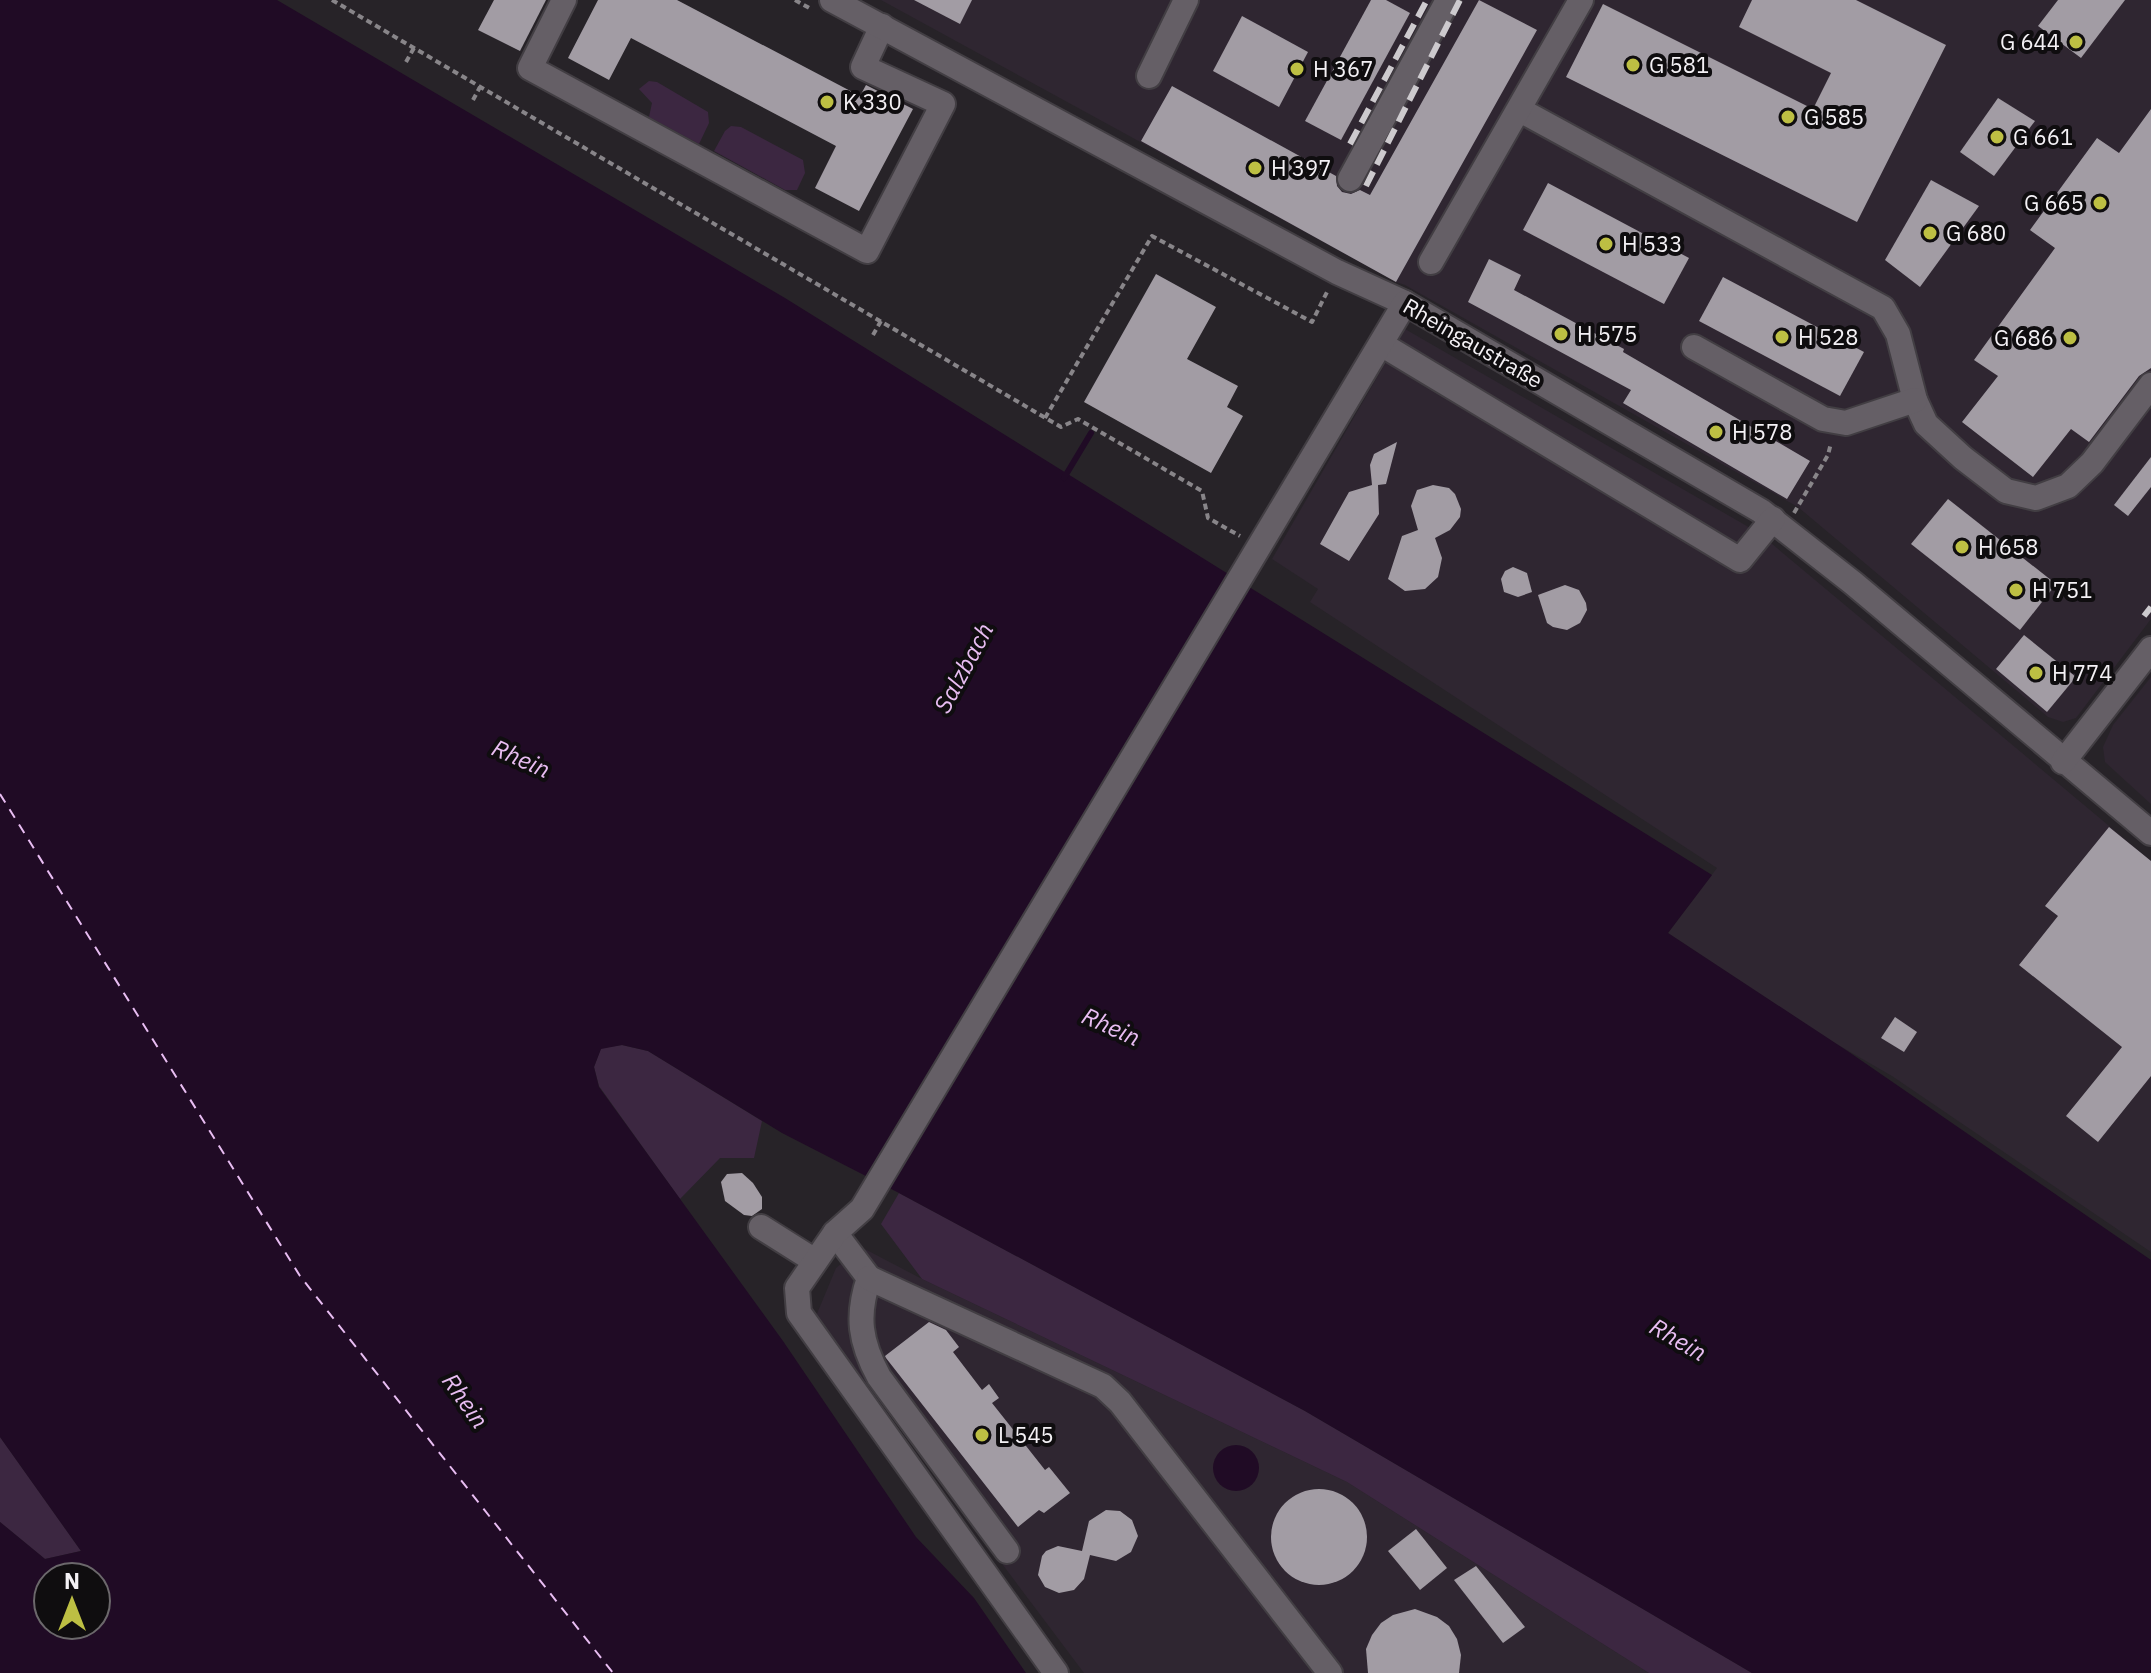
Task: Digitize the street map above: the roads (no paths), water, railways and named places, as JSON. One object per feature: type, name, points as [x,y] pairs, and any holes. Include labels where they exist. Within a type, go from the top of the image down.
[{"type":"street","points":[[564,0],[530,68],[867,251],[943,104],[863,67],[882,26]]},
{"type":"street","name":"Rheingaustraße","points":[[832,0],[1337,272],[1405,303],[1773,519],[2151,833]]},
{"type":"street","points":[[1149,76],[1186,0]]},
{"type":"street","points":[[1350,179],[1448,0]]},
{"type":"street","points":[[1431,262],[1581,0]]},
{"type":"street","points":[[1520,110],[1883,308],[1898,334],[1915,400],[1926,424],[2006,491],[2036,498],[2068,486],[2092,463],[2151,385]]},
{"type":"street","points":[[1056,1673],[799,1313],[797,1288],[835,1233],[862,1209],[1405,303]]},
{"type":"street","points":[[1381,344],[1740,560],[1773,519]]},
{"type":"street","points":[[1694,347],[1823,419],[1846,423],[1915,400]]},
{"type":"street","points":[[2063,762],[2151,649]]},
{"type":"street","points":[[761,1227],[815,1261]]},
{"type":"street","points":[[835,1233],[869,1278],[1103,1386],[1120,1402],[1330,1673]]},
{"type":"street","points":[[869,1278],[862,1298],[861,1323],[865,1350],[879,1377],[1007,1551]]},
{"type":"water","name":"Rhein","points":[[0,0],[277,0],[785,298],[1712,875],[1668,933],[1849,1052],[2151,1260],[2151,1673],[1752,1673],[1305,1411],[782,1133],[648,1051],[622,1045],[601,1049],[594,1067],[599,1087],[783,1341],[916,1537],[974,1598],[1026,1673],[0,1673],[0,1522],[45,1559],[81,1551],[0,1437]]},
{"type":"water","points":[[1236,1445],[1252,1452],[1259,1468],[1252,1484],[1236,1491],[1220,1484],[1213,1468],[1220,1452]]},
{"type":"waterway","name":"Salzbach","points":[[1064,478],[1091,433]]},
{"type":"railway","points":[[1350,144],[1427,0]]},
{"type":"railway","points":[[1366,186],[1460,0]]},
{"type":"railway","points":[[2144,616],[2151,607]]},
{"type":"place","name":"G 644","points":[[2076,42]]},
{"type":"place","name":"G 581","points":[[1633,65]]},
{"type":"place","name":"H 367","points":[[1297,69]]},
{"type":"place","name":"K 330","points":[[827,102]]},
{"type":"place","name":"G 585","points":[[1788,117]]},
{"type":"place","name":"G 661","points":[[1997,137]]},
{"type":"place","name":"H 397","points":[[1255,168]]},
{"type":"place","name":"G 665","points":[[2100,203]]},
{"type":"place","name":"G 680","points":[[1930,233]]},
{"type":"place","name":"H 533","points":[[1606,244]]},
{"type":"place","name":"H 575","points":[[1561,334]]},
{"type":"place","name":"H 528","points":[[1782,337]]},
{"type":"place","name":"G 686","points":[[2070,338]]},
{"type":"place","name":"H 578","points":[[1716,432]]},
{"type":"place","name":"H 658","points":[[1962,547]]},
{"type":"place","name":"H 751","points":[[2016,590]]},
{"type":"place","name":"H 774","points":[[2036,673]]},
{"type":"place","name":"L 545","points":[[982,1435]]}]
